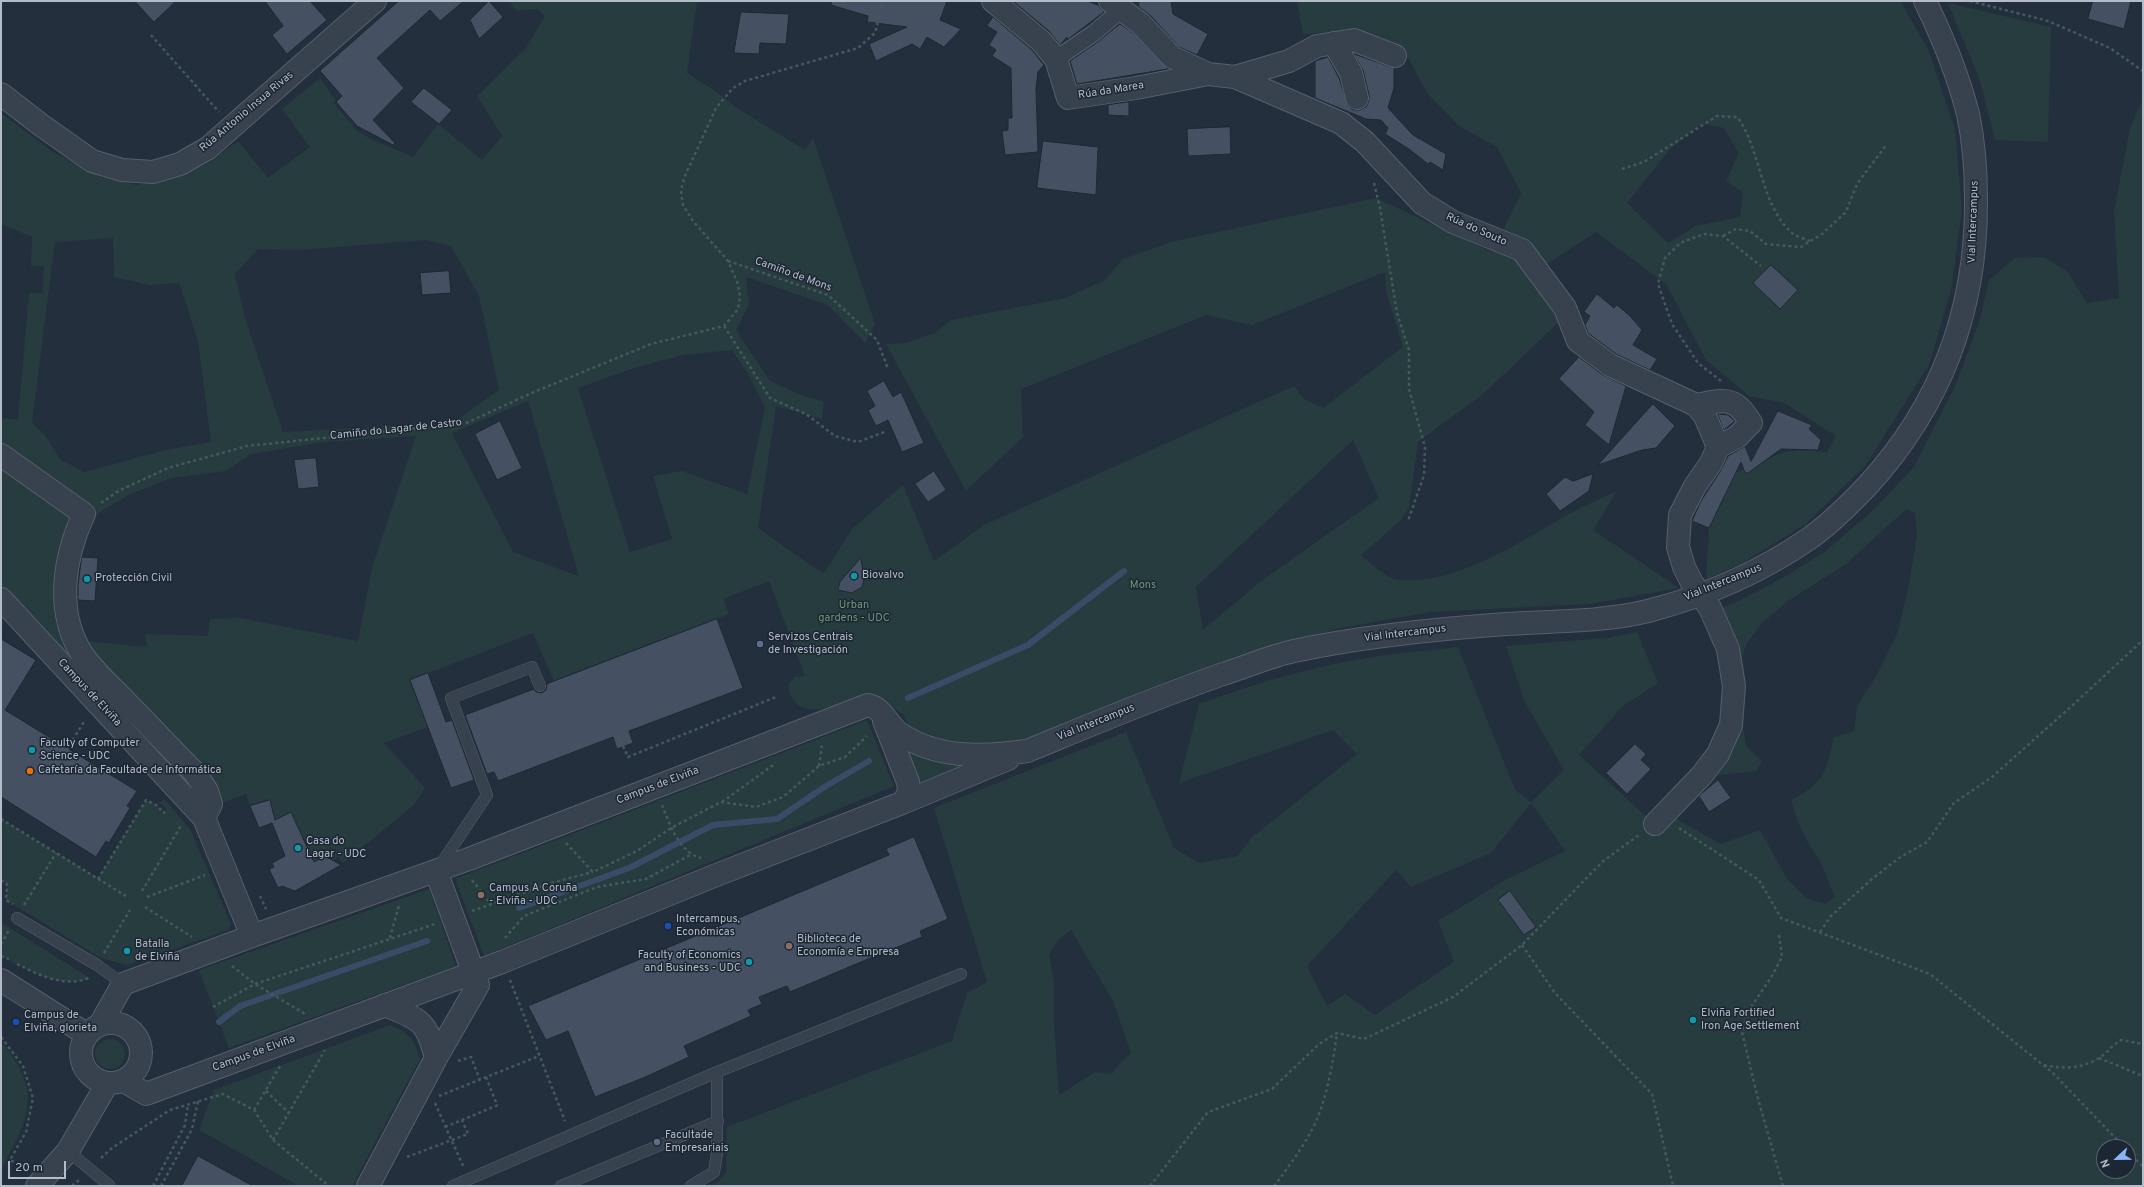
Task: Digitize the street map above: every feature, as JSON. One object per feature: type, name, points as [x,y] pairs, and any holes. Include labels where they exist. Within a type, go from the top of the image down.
[{"type":"street","name":"Rúa Antonio Insua Rivas","points":[[1,94],[41,125],[92,161],[122,170],[153,172],[180,164],[208,148],[374,1]]},
{"type":"street","name":"Rúa da Marea","points":[[993,1],[1041,41],[1056,59],[1068,98],[1208,74]]},
{"type":"street","name":"Vial Intercampus","points":[[1027,751],[1187,687],[1290,652],[1392,634],[1593,618],[1637,613],[1701,595],[1759,570],[1812,537],[1850,505],[1879,473],[1908,436],[1931,398],[1951,355],[1963,316],[1972,275],[1976,226],[1976,170],[1968,116],[1947,47],[1925,1]]},
{"type":"street","points":[[1056,59],[1094,33],[1116,5],[1141,24],[1172,57],[1208,74]]},
{"type":"street","points":[[1235,77],[1289,61],[1317,46],[1354,40],[1395,56]]},
{"type":"street","points":[[1334,43],[1351,73],[1358,98]]},
{"type":"street","name":"Rúa do Souto","points":[[1208,74],[1235,77],[1341,123],[1365,142],[1422,203],[1453,222],[1522,250],[1565,308],[1578,341],[1610,365],[1696,405]]},
{"type":"street","points":[[1655,824],[1702,775],[1718,754],[1731,725],[1734,686],[1728,649],[1719,624],[1684,567],[1678,547],[1680,515],[1695,486],[1711,463],[1718,447],[1737,437],[1751,423],[1744,410],[1725,400],[1696,405],[1705,416],[1718,447]]},
{"type":"street","points":[[1,455],[84,514],[73,537],[65,575],[66,605],[72,635],[82,654],[98,673],[195,773],[207,791],[211,804],[196,821]]},
{"type":"street","name":"Campus de Elviña","points":[[1,598],[196,821],[252,936]]},
{"type":"street","name":"Campus de Elviña","points":[[882,717],[868,705],[436,871],[252,936],[206,945],[123,984],[94,1029],[80,1047],[81,1063],[92,1077],[115,1082],[146,1094],[475,973],[505,974],[719,874],[902,803],[1027,751]]},
{"type":"street","points":[[882,717],[907,738],[944,752],[982,755],[1027,751]]},
{"type":"street","points":[[882,717],[910,789],[908,796],[902,803]]},
{"type":"street","points":[[373,1184],[436,1058],[478,985],[475,973],[436,871]]},
{"type":"street","points":[[1,980],[94,1029],[117,1023],[130,1028],[140,1042],[141,1058],[134,1073],[115,1082],[68,1152],[37,1186]]},
{"type":"street","points":[[385,1005],[420,1020],[430,1034],[436,1058]]},
{"type":"lane","points":[[436,871],[487,795],[451,698],[532,667],[540,686]]},
{"type":"lane","points":[[19,913],[123,984]]},
{"type":"lane","points":[[453,1186],[717,1072],[961,974]]},
{"type":"lane","points":[[691,1186],[714,1172],[718,1153],[717,1072]]},
{"type":"lane","points":[[561,1186],[718,1121]]},
{"type":"lane","points":[[68,1152],[109,1185]]},
{"type":"path","points":[[883,1],[875,33],[858,48],[745,81],[733,88],[716,108],[684,178],[681,191],[683,205],[693,221],[728,261],[738,284],[740,296],[738,309],[724,326],[770,398],[806,414],[835,436],[858,442],[887,431]]},
{"type":"path","points":[[1970,1],[2048,22],[2110,48],[2143,71]]},
{"type":"path","points":[[151,35],[232,127]]},
{"type":"path","points":[[1622,169],[1644,162],[1717,116],[1737,117],[1748,141],[1772,205],[1794,235],[1810,241]]},
{"type":"path","points":[[1723,236],[1736,229],[1750,231],[1766,244],[1801,247],[1822,234],[1846,212],[1857,184],[1887,144]]},
{"type":"path","points":[[1373,180],[1380,208],[1397,313],[1410,350],[1409,389],[1425,447],[1424,475],[1408,521]]},
{"type":"path","points":[[1722,382],[1698,363],[1672,324],[1658,284],[1665,258],[1680,243],[1704,234],[1723,236],[1761,266]]},
{"type":"path","name":"Camiño de Mons","points":[[728,261],[828,295],[877,340],[888,369]]},
{"type":"path","name":"Camiño do Lagar de Castro","points":[[84,514],[120,490],[168,468],[247,446],[466,423],[534,392],[651,344],[724,326]]},
{"type":"path","points":[[1820,932],[1831,916],[1872,879],[1899,858],[1927,842],[1954,803],[1992,777],[2143,640]]},
{"type":"path","points":[[618,735],[628,757],[776,697]]},
{"type":"path","points":[[51,776],[89,715]]},
{"type":"path","points":[[721,802],[756,807],[783,797],[819,766],[845,757],[872,732],[882,717]]},
{"type":"path","points":[[213,1006],[255,984],[454,917],[490,903],[551,883],[593,872],[638,851],[671,828],[721,802],[775,765],[790,734]]},
{"type":"path","points":[[656,787],[671,828],[687,850]]},
{"type":"path","points":[[98,879],[146,800],[156,805],[164,813],[167,811],[160,803]]},
{"type":"path","points":[[1,819],[126,896]]},
{"type":"path","points":[[142,891],[184,821],[196,821]]},
{"type":"path","points":[[1150,1186],[1208,1112],[1272,1089],[1319,1044],[1337,1032],[1364,1039],[1453,997],[1522,945],[1602,862],[1655,824],[1681,828],[1759,880],[1781,918],[1930,974],[2044,1065],[2116,1139]]},
{"type":"path","points":[[550,828],[593,872]]},
{"type":"path","points":[[19,913],[56,853]]},
{"type":"path","points":[[570,1135],[505,974],[498,950],[524,916],[597,888],[646,879],[690,855]]},
{"type":"path","points":[[469,859],[468,874],[490,903]]},
{"type":"path","points":[[147,897],[209,873]]},
{"type":"path","points":[[390,939],[405,882]]},
{"type":"path","points":[[145,907],[206,945],[255,984],[284,1002]]},
{"type":"path","points":[[101,958],[130,910]]},
{"type":"path","points":[[1,944],[10,928],[6,925]]},
{"type":"path","points":[[1779,935],[1782,957],[1772,976],[1749,1010],[1742,1032],[1757,1095],[1783,1186]]},
{"type":"path","points":[[1522,945],[1555,993],[1652,1094],[1673,1186]]},
{"type":"path","points":[[1,956],[10,960]]},
{"type":"path","points":[[16,963],[42,976],[66,982],[79,982],[90,978],[84,974]]},
{"type":"path","points":[[1274,1186],[1288,1169],[1319,1115],[1331,1076],[1337,1032]]},
{"type":"path","points":[[1,1037],[23,1066],[33,1098],[26,1132],[10,1160],[25,1168]]},
{"type":"path","points":[[2044,1065],[2079,1067],[2099,1058],[2112,1045],[2121,1040],[2143,1044]]},
{"type":"path","points":[[273,1140],[326,1047]]},
{"type":"path","points":[[471,1056],[480,1080]]},
{"type":"path","points":[[434,1098],[539,1056]]},
{"type":"path","points":[[2099,1058],[2143,1076]]},
{"type":"path","points":[[254,1110],[281,1064]]},
{"type":"path","points":[[161,1186],[192,1129],[198,1101],[187,1078]]},
{"type":"path","points":[[153,1186],[185,1125],[188,1104],[187,1078]]},
{"type":"path","points":[[445,1127],[497,1105],[486,1078]]},
{"type":"path","points":[[266,1091],[289,1113]]},
{"type":"path","points":[[437,1091],[434,1098],[468,1179]]},
{"type":"path","points":[[90,1169],[112,1148],[170,1110],[223,1094],[254,1110],[273,1140],[329,1186]]},
{"type":"path","points":[[406,1158],[468,1134],[462,1120]]},
{"type":"green space","points":[[512,1],[697,1],[687,73],[718,93],[737,108],[805,150],[813,138],[875,324],[865,343],[828,305],[746,277],[749,305],[736,330],[770,381],[798,394],[824,402],[822,419],[776,406],[758,528],[810,565],[824,573],[852,529],[903,485],[934,561],[984,525],[1294,386],[1304,399],[1323,408],[1403,347],[1386,291],[1385,272],[1252,325],[1206,315],[1021,389],[1023,437],[966,491],[886,344],[906,343],[935,333],[951,320],[1066,298],[1105,280],[1123,259],[1171,242],[1376,198],[1492,252],[1521,193],[1497,147],[1459,126],[1427,93],[1403,48],[1349,31],[1303,34],[1297,1],[1900,1],[1928,49],[1955,129],[1962,210],[1951,290],[1929,365],[1865,466],[1806,524],[1741,564],[1706,579],[1709,528],[1735,473],[1781,453],[1801,450],[1827,452],[1836,436],[1784,403],[1749,396],[1706,360],[1666,284],[1596,232],[1544,266],[1536,280],[1559,322],[1483,394],[1418,442],[1409,508],[1400,521],[1361,555],[1391,578],[1416,580],[1438,577],[1461,570],[1507,549],[1573,512],[1617,491],[1593,530],[1679,588],[1590,604],[1430,612],[1341,628],[1245,654],[1175,678],[1010,747],[983,750],[912,735],[904,715],[874,697],[830,708],[807,709],[798,705],[791,697],[788,686],[794,677],[805,676],[769,581],[723,599],[729,614],[554,681],[533,633],[410,680],[428,727],[384,743],[425,788],[414,805],[343,863],[338,857],[330,862],[324,856],[314,862],[291,812],[275,820],[270,800],[250,806],[246,794],[222,803],[195,801],[1,589],[1,418],[18,420],[29,293],[43,293],[44,267],[31,266],[32,237],[1,224],[1,113],[53,152],[101,177],[136,185],[175,178],[208,163],[238,141],[268,178],[310,147],[282,109],[320,78],[336,101],[333,102],[357,131],[373,140],[413,157],[438,124],[482,160],[502,136],[477,96],[526,48],[545,16],[538,9],[517,11],[511,5]],"holes":[[[1702,124],[1724,128],[1739,153],[1726,181],[1743,193],[1740,217],[1696,226],[1668,243],[1627,203],[1670,149]],[[113,238],[114,277],[149,285],[179,283],[198,341],[211,442],[166,450],[84,472],[60,459],[45,435],[32,422],[55,242]],[[426,240],[451,246],[479,296],[499,390],[460,418],[378,427],[283,432],[245,317],[235,274],[258,249],[299,250]],[[732,350],[747,372],[765,407],[747,494],[682,471],[653,476],[672,539],[630,552],[578,388],[634,368],[683,355]],[[528,401],[579,576],[513,552],[452,433]],[[416,436],[372,568],[358,641],[240,618],[210,619],[208,636],[145,634],[147,647],[84,641],[75,599],[78,557],[85,533],[99,513],[128,495],[171,478],[226,471],[251,454],[323,442]],[[1353,440],[1379,498],[1261,581],[1203,630],[1196,587]]]},
{"type":"green space","points":[[1948,3],[2051,27],[2048,142],[1995,140],[1980,81]]},
{"type":"green space","points":[[2143,99],[2143,1186],[711,1186],[719,1181],[726,1172],[727,1127],[952,1041],[967,993],[987,982],[934,808],[1126,732],[1174,848],[1199,863],[1238,856],[1251,838],[1357,754],[1333,730],[1179,783],[1199,704],[1239,690],[1320,667],[1385,655],[1458,647],[1515,790],[1531,802],[1564,770],[1524,700],[1506,646],[1607,638],[1637,632],[1658,683],[1623,706],[1579,755],[1648,818],[1698,770],[1722,729],[1727,688],[1721,608],[1739,601],[1779,580],[1826,551],[1872,511],[1914,467],[1956,384],[1980,319],[1989,280],[2015,258],[2043,257],[2068,272],[2087,303],[2119,298],[2114,211],[2130,128]],"holes":[[[1906,509],[1915,513],[1917,536],[1909,584],[1898,632],[1878,673],[1857,706],[1854,731],[1833,738],[1829,759],[1821,776],[1809,789],[1791,800],[1807,841],[1819,859],[1835,897],[1825,904],[1806,898],[1787,879],[1760,830],[1721,844],[1677,819],[1711,776],[1756,771],[1762,761],[1746,746],[1742,721],[1740,661],[1747,643],[1762,623],[1788,601],[1846,564]],[[1531,803],[1565,851],[1507,879],[1438,921],[1454,962],[1375,1015],[1345,994],[1327,1006],[1307,966],[1396,870],[1411,887],[1491,853]],[[1071,930],[1113,1001],[1131,1053],[1121,1062],[1112,1074],[1095,1072],[1059,1095],[1054,1024],[1054,981],[1049,955],[1058,940]]]},
{"type":"green space","points":[[867,720],[894,786],[484,956],[455,879]]},
{"type":"green space","points":[[901,742],[972,761],[919,791]]},
{"type":"green space","points":[[164,799],[190,829],[231,924],[229,930],[127,965],[101,958],[6,900],[7,884],[1,880],[1,819],[98,878],[146,800],[156,805],[164,813],[167,810],[160,803]]},
{"type":"green space","points":[[429,889],[456,966],[229,1048],[199,970]]},
{"type":"green space","points":[[1,922],[90,978],[67,982],[56,980],[44,977],[1,956]]},
{"type":"green space","points":[[390,1025],[407,1034],[416,1046],[420,1059],[352,1186],[299,1186],[199,1130],[214,1090]]},
{"type":"green space","points":[[110,1039],[116,1040],[124,1048],[124,1060],[116,1068],[110,1069],[104,1068],[96,1060],[95,1054],[96,1048],[104,1040]]},
{"type":"green space","points":[[1,1041],[14,1059],[23,1076],[27,1091],[28,1105],[25,1120],[19,1135],[1,1170]]},
{"type":"building","points":[[135,1],[176,1],[154,22]]},
{"type":"building","points":[[265,1],[310,1],[327,20],[287,54],[272,35],[283,26]]},
{"type":"building","points":[[399,1],[464,1],[440,21],[430,10],[377,58],[404,88],[373,120],[395,143],[393,145],[357,126],[336,102],[342,96],[320,71]]},
{"type":"building","points":[[489,1],[503,17],[479,39],[470,20]]},
{"type":"building","points":[[832,1],[947,1],[940,20],[961,29],[944,47],[927,37],[920,49],[912,44],[876,61],[869,44],[907,27],[867,22],[868,16],[831,5]]},
{"type":"building","points":[[1013,1],[1087,1],[1098,5],[1104,12],[1067,40],[1067,37],[1060,45],[1049,31]]},
{"type":"building","points":[[1139,1],[1171,1],[1173,14],[1208,34],[1197,55],[1179,47],[1150,15],[1139,7]]},
{"type":"building","points":[[2093,1],[2131,1],[2124,29],[2088,19]]},
{"type":"building","points":[[741,12],[789,14],[786,44],[760,43],[759,54],[734,53]]},
{"type":"building","points":[[993,17],[1032,50],[1044,65],[1038,72],[1036,89],[1038,152],[1005,155],[1002,131],[1008,130],[1008,118],[1012,118],[1011,68],[992,56],[996,50],[989,45],[997,32],[987,26]]},
{"type":"building","points":[[1120,24],[1133,33],[1168,69],[1077,84],[1070,61]]},
{"type":"building","points":[[1354,54],[1394,68],[1394,88],[1388,108],[1413,135],[1446,154],[1443,170],[1430,162],[1428,164],[1409,149],[1385,134],[1388,128],[1381,120],[1366,119],[1315,98],[1315,61],[1328,57],[1339,78],[1348,106],[1353,110],[1360,110],[1366,107],[1369,101],[1369,95],[1363,70]]},
{"type":"building","points":[[424,88],[452,110],[439,124],[411,102]]},
{"type":"building","points":[[1129,102],[1129,116],[1108,115],[1108,105]]},
{"type":"building","points":[[1230,127],[1231,154],[1188,156],[1187,129]]},
{"type":"building","points":[[1043,141],[1098,147],[1096,195],[1037,188]]},
{"type":"building","points":[[1771,265],[1798,290],[1780,309],[1753,283]]},
{"type":"building","points":[[449,271],[451,293],[422,295],[420,273]]},
{"type":"building","points":[[1597,294],[1614,308],[1617,305],[1630,316],[1642,330],[1633,345],[1657,359],[1650,370],[1616,354],[1588,333],[1585,325],[1590,316],[1584,312]]},
{"type":"building","points":[[1579,357],[1603,375],[1626,386],[1609,445],[1585,425],[1594,412],[1559,379]]},
{"type":"building","points":[[884,381],[893,397],[901,392],[924,443],[902,452],[888,420],[876,426],[868,410],[875,406],[867,391]]},
{"type":"building","points":[[1653,404],[1675,426],[1656,448],[1642,450],[1598,465]]},
{"type":"building","points":[[1778,411],[1812,425],[1809,429],[1821,440],[1818,450],[1781,449],[1748,473],[1745,473],[1741,462],[1709,528],[1692,521],[1701,501],[1721,470],[1728,456],[1745,446],[1751,461]]},
{"type":"building","points":[[1718,414],[1728,415],[1735,421],[1724,430]]},
{"type":"building","points":[[500,421],[522,468],[497,480],[475,434]]},
{"type":"building","points":[[316,458],[319,487],[298,489],[294,460]]},
{"type":"building","points":[[934,471],[946,490],[928,502],[915,484]]},
{"type":"building","points":[[1593,474],[1589,491],[1560,511],[1546,494],[1565,477],[1573,481]]},
{"type":"building","name":"Protección Civil","points":[[82,557],[98,558],[95,601],[78,600],[78,585]]},
{"type":"building","name":"Biovalvo","points":[[861,558],[864,579],[862,587],[852,593],[838,590],[840,582]]},
{"type":"building","points":[[717,619],[743,688],[629,731],[633,743],[617,749],[613,737],[498,781],[494,772],[487,774],[465,715],[534,689],[536,692],[542,693],[546,690],[547,684]]},
{"type":"building","name":"Faculty of Computer Science - UDC","points":[[1,639],[36,660],[5,710],[137,791],[127,806],[130,808],[109,843],[106,841],[96,857],[1,797]]},
{"type":"building","points":[[428,673],[446,722],[452,720],[474,780],[451,788],[410,680]]},
{"type":"building","points":[[1635,744],[1646,754],[1641,760],[1651,769],[1627,794],[1606,773]]},
{"type":"building","points":[[1718,780],[1731,798],[1709,812],[1699,796]]},
{"type":"building","name":"Casa do Lagar - UDC","points":[[270,800],[275,820],[291,812],[314,862],[325,856],[341,865],[295,891],[282,886],[278,888],[269,869],[274,867],[272,863],[285,856],[272,823],[259,828],[250,806]]},
{"type":"building","name":"Faculty of Economics and Business - UDC","points":[[914,837],[948,919],[920,931],[922,937],[790,992],[787,986],[759,997],[762,1004],[748,1010],[751,1016],[684,1046],[689,1057],[643,1078],[595,1097],[568,1031],[546,1040],[528,1006],[889,855],[886,849]]},
{"type":"building","points":[[1510,891],[1536,927],[1524,935],[1498,900]]},
{"type":"building","points":[[198,1156],[253,1186],[182,1186]]},
{"type":"waterway","points":[[908,698],[1028,645],[1124,571]]},
{"type":"waterway","points":[[519,908],[629,868],[713,825],[777,819],[826,786],[869,761]]},
{"type":"waterway","points":[[219,1022],[240,1006],[427,941]]},
{"type":"place","name":"Biovalvo","points":[[854,576]]},
{"type":"place","name":"Protección Civil","points":[[87,579]]},
{"type":"place","name":"Servizos Centrais de Investigación","points":[[760,644]]},
{"type":"place","name":"Faculty of Computer Science - UDC","points":[[32,750]]},
{"type":"place","name":"Cafetaría da Facultade de Informática","points":[[30,771]]},
{"type":"place","name":"Casa do Lagar - UDC","points":[[298,848]]},
{"type":"place","name":"Campus A Coruña - Elviña - UDC","points":[[481,895]]},
{"type":"place","name":"Intercampus, Económicas","points":[[668,926]]},
{"type":"place","name":"Biblioteca de Economía e Empresa","points":[[789,946]]},
{"type":"place","name":"Batalla de Elviña","points":[[127,951]]},
{"type":"place","name":"Faculty of Economics and Business - UDC","points":[[749,962]]},
{"type":"place","name":"Elviña Fortified Iron Age Settlement","points":[[1693,1020]]},
{"type":"place","name":"Campus de Elviña, glorieta","points":[[16,1022]]},
{"type":"place","name":"Facultade Empresariais","points":[[657,1142]]},
{"type":"park label","name":"Mons","points":[[1143,586]]},
{"type":"park label","name":"Urban gardens - UDC","points":[[854,612]]}]
